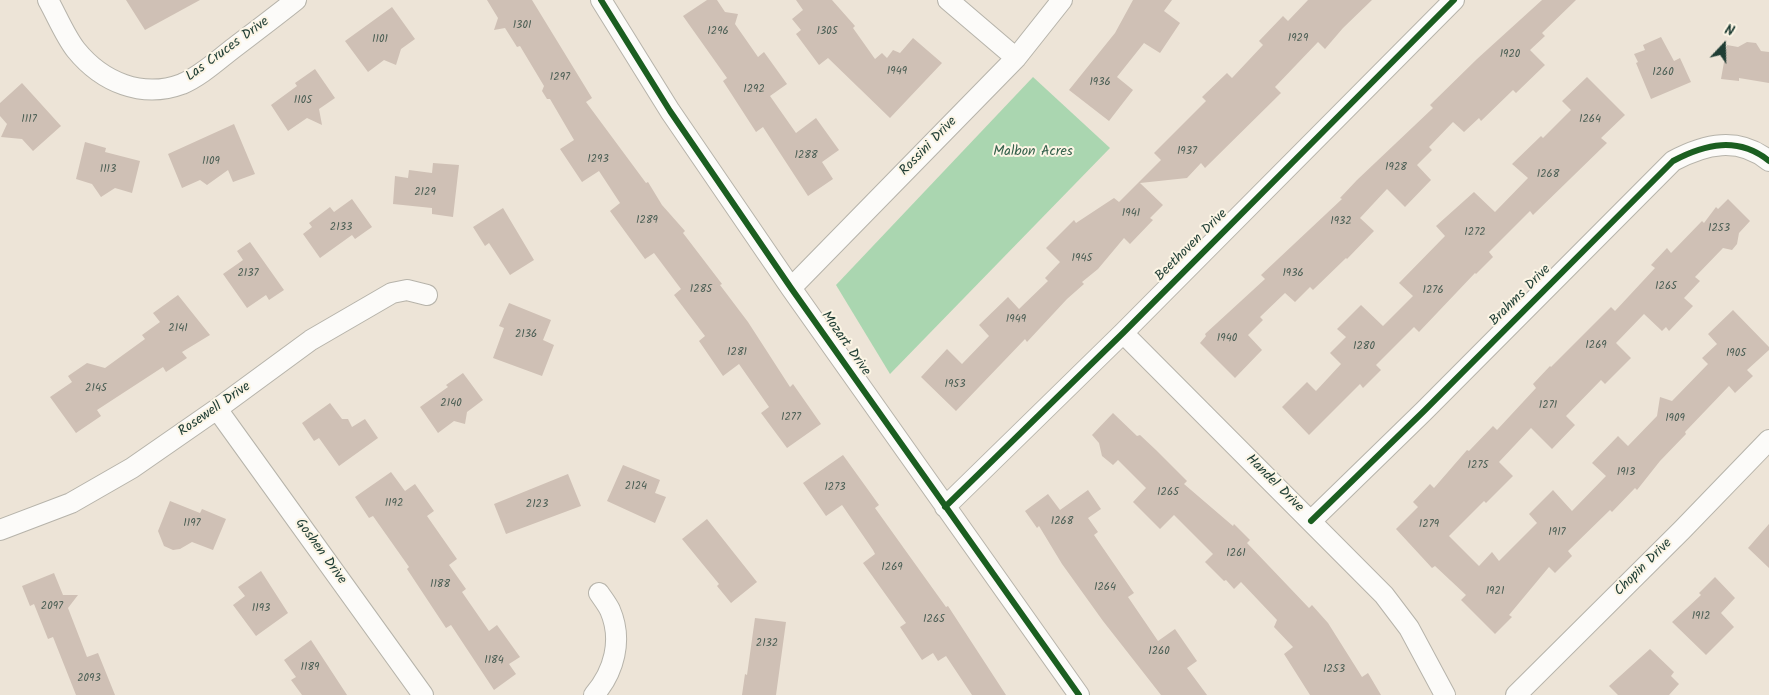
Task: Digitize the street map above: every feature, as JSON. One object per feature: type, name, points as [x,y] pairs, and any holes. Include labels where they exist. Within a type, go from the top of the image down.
[{"type":"street","name":"Las Cruces Drive","points":[[48,0],[75,48],[90,66],[108,79],[130,87],[148,90],[166,89],[183,83],[203,71],[296,0]]},
{"type":"street","name":"Mozart Drive","points":[[601,0],[670,111],[791,288],[1079,695]]},
{"type":"street","points":[[948,0],[1016,58]]},
{"type":"street","name":"Rossini Drive","points":[[791,288],[1016,58],[1062,0]]},
{"type":"street","name":"Beethoven Drive","points":[[945,507],[1124,332],[1454,0]]},
{"type":"street","name":"Brahms Drive","points":[[1311,521],[1424,411],[1672,161],[1692,150],[1714,145],[1736,145],[1758,151],[1769,161]]},
{"type":"street","name":"Rosewell Drive","points":[[0,530],[70,503],[132,468],[217,410],[312,340],[392,293],[407,290],[426,295]]},
{"type":"street","name":"Handel Drive","points":[[1124,332],[1384,595],[1409,628],[1445,695]]},
{"type":"street","name":"Goshen Drive","points":[[217,410],[423,695]]},
{"type":"street","name":"Chopin Drive","points":[[1516,695],[1682,530],[1769,440]]},
{"type":"street","points":[[594,695],[611,669],[616,646],[616,630],[610,610],[599,593]]},
{"type":"green space","name":"Malbon Acres","points":[[1033,77],[1110,148],[890,374],[836,285]]},
{"type":"building","points":[[126,0],[200,0],[145,30]]},
{"type":"building","points":[[487,0],[532,0],[592,98],[586,102],[646,183],[648,182],[662,205],[685,231],[683,233],[722,284],[720,285],[748,322],[790,387],[793,384],[821,424],[787,448],[761,413],[769,407],[739,364],[723,376],[699,341],[705,336],[674,295],[681,289],[654,253],[645,259],[610,211],[620,203],[599,171],[582,182],[560,149],[574,140],[550,99],[547,99],[542,91],[544,86],[520,46],[517,47],[505,28],[494,30],[498,18]]},
{"type":"building","points":[[707,0],[717,0],[725,12],[738,14],[735,24],[758,57],[764,52],[787,84],[770,96],[796,133],[816,118],[839,150],[822,162],[833,179],[808,196],[763,127],[756,132],[723,81],[727,78],[683,16]]},
{"type":"building","points":[[796,0],[832,0],[855,26],[853,28],[875,59],[882,53],[887,58],[893,50],[900,53],[913,38],[942,63],[890,118],[828,58],[819,65],[796,34],[801,30],[792,19],[803,10]]},
{"type":"building","points":[[1133,0],[1172,0],[1164,11],[1180,23],[1160,53],[1144,43],[1117,77],[1133,90],[1109,121],[1069,90],[1115,33]]},
{"type":"building","points":[[1308,0],[1372,0],[1343,28],[1325,49],[1318,42],[1275,87],[1281,93],[1205,168],[1201,163],[1187,178],[1140,183],[1163,205],[1150,218],[1153,220],[1130,244],[1124,238],[1098,269],[1082,282],[1084,284],[1067,299],[1027,342],[1025,339],[956,411],[921,377],[947,349],[962,364],[989,336],[979,325],[1008,297],[1019,309],[1048,281],[1045,278],[1060,262],[1046,248],[1074,220],[1076,223],[1114,198],[1119,202],[1161,160],[1154,153],[1206,101],[1202,97],[1227,73],[1232,78],[1263,45],[1259,41],[1283,16],[1288,21]]},
{"type":"building","points":[[1542,0],[1576,0],[1542,33],[1545,36],[1530,50],[1545,65],[1516,93],[1513,90],[1481,121],[1479,118],[1464,132],[1453,122],[1429,147],[1432,150],[1417,165],[1431,180],[1405,207],[1387,189],[1360,218],[1374,231],[1347,259],[1313,290],[1310,287],[1295,302],[1285,293],[1260,317],[1263,320],[1248,335],[1262,350],[1235,378],[1200,343],[1206,336],[1205,334],[1265,279],[1261,275],[1342,199],[1340,198],[1357,180],[1433,108],[1430,105]]},
{"type":"building","points":[[392,7],[415,39],[401,49],[396,65],[384,60],[368,72],[345,41]]},
{"type":"building","points":[[1661,37],[1674,61],[1680,58],[1691,82],[1651,99],[1634,54],[1645,50],[1643,45]]},
{"type":"building","points":[[1747,42],[1756,43],[1761,51],[1769,52],[1769,83],[1739,78],[1739,81],[1721,79],[1727,45],[1738,47]]},
{"type":"building","points":[[315,69],[335,98],[319,109],[322,125],[307,118],[288,131],[271,105],[297,86],[295,83]]},
{"type":"building","points":[[1587,77],[1625,115],[1601,138],[1607,143],[1533,215],[1530,211],[1489,252],[1493,257],[1475,273],[1419,332],[1414,327],[1376,365],[1381,370],[1363,388],[1360,384],[1309,435],[1282,407],[1307,382],[1316,391],[1341,364],[1330,353],[1346,337],[1337,329],[1361,305],[1383,326],[1413,296],[1399,283],[1445,236],[1436,226],[1474,192],[1495,212],[1528,178],[1512,164],[1541,136],[1543,138],[1571,110],[1562,101]]},
{"type":"building","points":[[22,83],[61,126],[33,151],[22,139],[1,137],[7,124],[0,116],[0,103]]},
{"type":"building","points":[[234,124],[255,174],[233,182],[228,170],[207,185],[200,180],[182,188],[168,154]]},
{"type":"building","points":[[85,142],[106,148],[105,152],[140,161],[132,193],[115,188],[101,197],[92,184],[76,179]]},
{"type":"building","points":[[433,163],[459,165],[453,217],[432,214],[432,208],[393,204],[395,176],[408,178],[409,170],[432,173]]},
{"type":"building","points":[[352,199],[372,227],[355,239],[352,235],[320,258],[303,234],[312,227],[309,223],[330,207],[334,212]]},
{"type":"building","points":[[1728,199],[1750,221],[1739,233],[1737,244],[1732,250],[1723,248],[1695,277],[1700,281],[1684,298],[1693,306],[1669,331],[1666,327],[1662,331],[1644,314],[1616,343],[1631,358],[1605,384],[1601,380],[1566,416],[1575,425],[1552,449],[1531,428],[1499,462],[1513,476],[1486,503],[1484,501],[1449,536],[1479,566],[1492,552],[1499,561],[1537,523],[1529,514],[1553,490],[1572,511],[1606,476],[1592,463],[1618,436],[1628,446],[1657,416],[1660,397],[1672,401],[1708,364],[1702,358],[1717,344],[1708,334],[1733,310],[1769,347],[1769,350],[1747,370],[1753,376],[1735,393],[1729,386],[1685,432],[1686,434],[1660,461],[1637,490],[1635,488],[1612,512],[1610,510],[1568,551],[1572,556],[1555,573],[1549,567],[1509,615],[1512,617],[1495,634],[1461,600],[1466,595],[1435,566],[1432,568],[1396,529],[1418,507],[1413,502],[1430,484],[1434,488],[1467,450],[1469,451],[1493,426],[1497,430],[1536,388],[1533,384],[1611,307],[1615,311],[1655,268],[1651,265],[1667,248],[1671,253],[1702,221],[1704,223],[1716,207],[1718,209]]},
{"type":"building","points":[[503,208],[534,260],[510,275],[489,243],[485,246],[473,227]]},
{"type":"building","points":[[250,242],[284,290],[269,300],[266,295],[247,308],[223,274],[243,260],[237,251]]},
{"type":"building","points":[[178,295],[210,335],[182,352],[187,358],[166,372],[163,367],[97,410],[101,416],[76,433],[50,397],[72,382],[68,376],[87,363],[105,368],[145,339],[142,335],[160,322],[153,313]]},
{"type":"building","points":[[509,303],[551,320],[543,340],[554,345],[542,376],[493,358],[504,328],[499,326]]},
{"type":"building","points":[[463,373],[483,400],[467,412],[465,424],[454,421],[438,433],[420,407],[448,387],[446,385]]},
{"type":"building","points":[[330,403],[342,419],[348,419],[352,427],[365,419],[378,438],[339,466],[319,438],[314,441],[302,423]]},
{"type":"building","points":[[1113,413],[1137,436],[1140,435],[1187,481],[1184,484],[1233,526],[1234,524],[1250,540],[1247,543],[1309,608],[1312,605],[1328,623],[1362,677],[1368,673],[1381,695],[1310,695],[1284,654],[1293,647],[1274,627],[1277,620],[1241,582],[1234,589],[1205,562],[1213,554],[1174,515],[1160,529],[1133,502],[1146,488],[1118,460],[1113,465],[1102,456],[1099,443],[1092,435]]},
{"type":"building","points":[[843,455],[879,505],[875,508],[946,607],[948,606],[1006,695],[972,695],[946,656],[938,661],[933,653],[922,660],[900,627],[906,623],[863,563],[875,554],[873,550],[842,505],[826,516],[803,483]]},
{"type":"building","points":[[623,465],[660,480],[655,493],[666,497],[655,523],[607,501]]},
{"type":"building","points":[[391,472],[405,491],[415,484],[434,511],[427,516],[457,559],[449,565],[466,589],[462,592],[489,631],[497,625],[520,657],[509,664],[516,674],[494,690],[451,625],[446,628],[407,569],[409,567],[373,516],[369,518],[355,497]]},
{"type":"building","points":[[568,474],[581,506],[506,534],[494,504]]},
{"type":"building","points":[[1088,490],[1101,509],[1088,518],[1098,532],[1094,535],[1134,593],[1128,597],[1158,641],[1175,629],[1197,661],[1187,668],[1207,695],[1161,695],[1103,621],[1062,564],[1039,526],[1037,528],[1025,511],[1048,494],[1060,510]]},
{"type":"building","points":[[170,501],[200,513],[202,509],[226,519],[213,550],[192,542],[180,549],[173,550],[164,546],[158,531]]},
{"type":"building","points":[[707,519],[757,582],[731,603],[717,586],[719,584],[682,539]]},
{"type":"building","points":[[1769,524],[1769,568],[1748,548]]},
{"type":"building","points":[[261,571],[288,613],[256,636],[233,605],[245,596],[238,587]]},
{"type":"building","points":[[54,573],[63,595],[78,595],[68,608],[87,657],[98,653],[115,695],[76,695],[53,637],[48,639],[34,604],[30,606],[22,586]]},
{"type":"building","points":[[1715,577],[1735,598],[1721,613],[1734,627],[1706,655],[1672,622],[1701,595],[1699,593]]},
{"type":"building","points":[[755,618],[786,622],[776,695],[742,695],[745,674],[747,675]]},
{"type":"building","points":[[311,640],[347,695],[302,695],[291,680],[296,677],[284,660]]},
{"type":"building","points":[[1650,649],[1674,672],[1671,676],[1679,684],[1669,695],[1618,695],[1609,686]]},
{"type":"cycle path","points":[[601,0],[670,111],[791,288],[1079,695]]},
{"type":"cycle path","points":[[945,507],[1123,333],[1454,0]]},
{"type":"cycle path","points":[[1311,521],[1424,411],[1673,161],[1697,150],[1721,145],[1745,148],[1769,161]]}]
